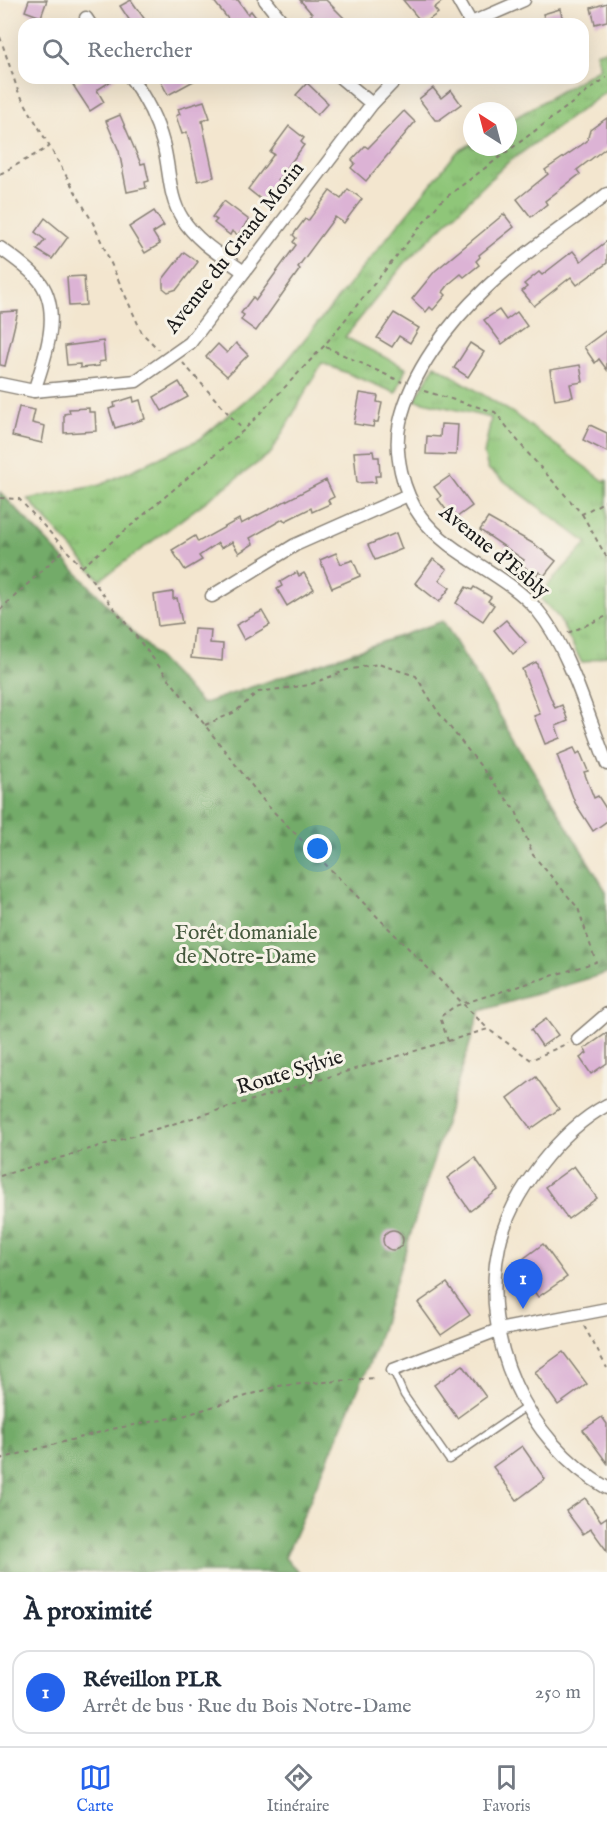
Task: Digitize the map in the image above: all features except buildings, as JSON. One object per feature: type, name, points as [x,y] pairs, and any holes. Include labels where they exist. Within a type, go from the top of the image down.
[{"type":"street","points":[[265,0],[279,18]]},
{"type":"street","points":[[458,0],[467,18]]},
{"type":"street","points":[[482,18],[524,0]]},
{"type":"street","points":[[134,84],[150,109],[163,142],[173,200],[181,217],[203,243],[244,272]]},
{"type":"street","points":[[348,84],[372,104]]},
{"type":"street","name":"Avenue du Grand Morin","points":[[0,384],[34,391],[135,381],[190,343],[372,104],[391,84]]},
{"type":"street","name":"Avenue d'Esbly","points":[[607,194],[486,288],[456,320],[413,387],[400,423],[399,457],[408,495],[437,536],[508,585],[537,610],[557,638],[607,764]]},
{"type":"street","points":[[0,248],[39,279],[49,300],[50,324],[46,356],[34,391]]},
{"type":"street","points":[[212,596],[296,545],[408,495]]},
{"type":"street","points":[[578,1039],[607,1014]]},
{"type":"street","points":[[607,1105],[591,1114],[564,1136],[540,1164],[510,1215],[499,1246],[495,1291],[502,1348],[526,1407],[550,1441],[573,1466],[607,1488]]},
{"type":"street","points":[[393,1370],[498,1330],[607,1309]]},
{"type":"lane","points":[[393,1370],[404,1395],[449,1460],[526,1407]]},
{"type":"path","points":[[0,37],[18,91],[93,223],[142,333],[168,358],[187,365],[244,430]]},
{"type":"path","points":[[82,567],[244,430],[324,346],[441,201],[607,77]]},
{"type":"path","points":[[0,174],[50,147]]},
{"type":"path","points":[[324,346],[413,387],[495,412],[582,514],[607,558]]},
{"type":"path","points":[[0,498],[19,499],[66,548],[267,805],[465,1003],[488,1029],[531,1060],[578,1039]]},
{"type":"path","points":[[582,514],[607,500]]},
{"type":"path","points":[[0,610],[66,548]]},
{"type":"path","points":[[557,638],[607,616]]},
{"type":"path","points":[[205,725],[235,712],[258,693],[309,685],[347,670],[378,664],[416,676],[438,712],[516,811],[533,855],[578,908],[596,962],[465,1003],[440,1017],[448,1041]]},
{"type":"path","name":"Route Sylvie","points":[[0,1176],[488,1029]]},
{"type":"path","points":[[579,1315],[591,1343],[607,1368]]},
{"type":"path","points":[[0,1460],[112,1429],[183,1416],[278,1386],[374,1378]]},
{"type":"green space","points":[[607,49],[607,91],[506,164],[405,263],[345,337],[406,368],[396,393],[322,363],[271,453],[100,580],[28,499],[100,485],[200,439],[277,373],[457,152],[463,148],[463,156],[517,156],[517,117],[573,84],[589,84],[589,74],[600,68],[596,53]]},
{"type":"green space","points":[[435,365],[513,413],[604,481],[607,480],[607,655],[582,663],[558,617],[538,596],[587,543],[488,469],[484,454],[491,418],[415,400]]},
{"type":"green space","name":"Forêt domaniale de Notre-Dame","points":[[0,492],[202,704],[443,621],[606,891],[607,973],[480,1011],[373,1355],[285,1558],[299,1572],[0,1572]]},
{"type":"place","name":"Réveillon PLR","points":[[523,1309]]}]
